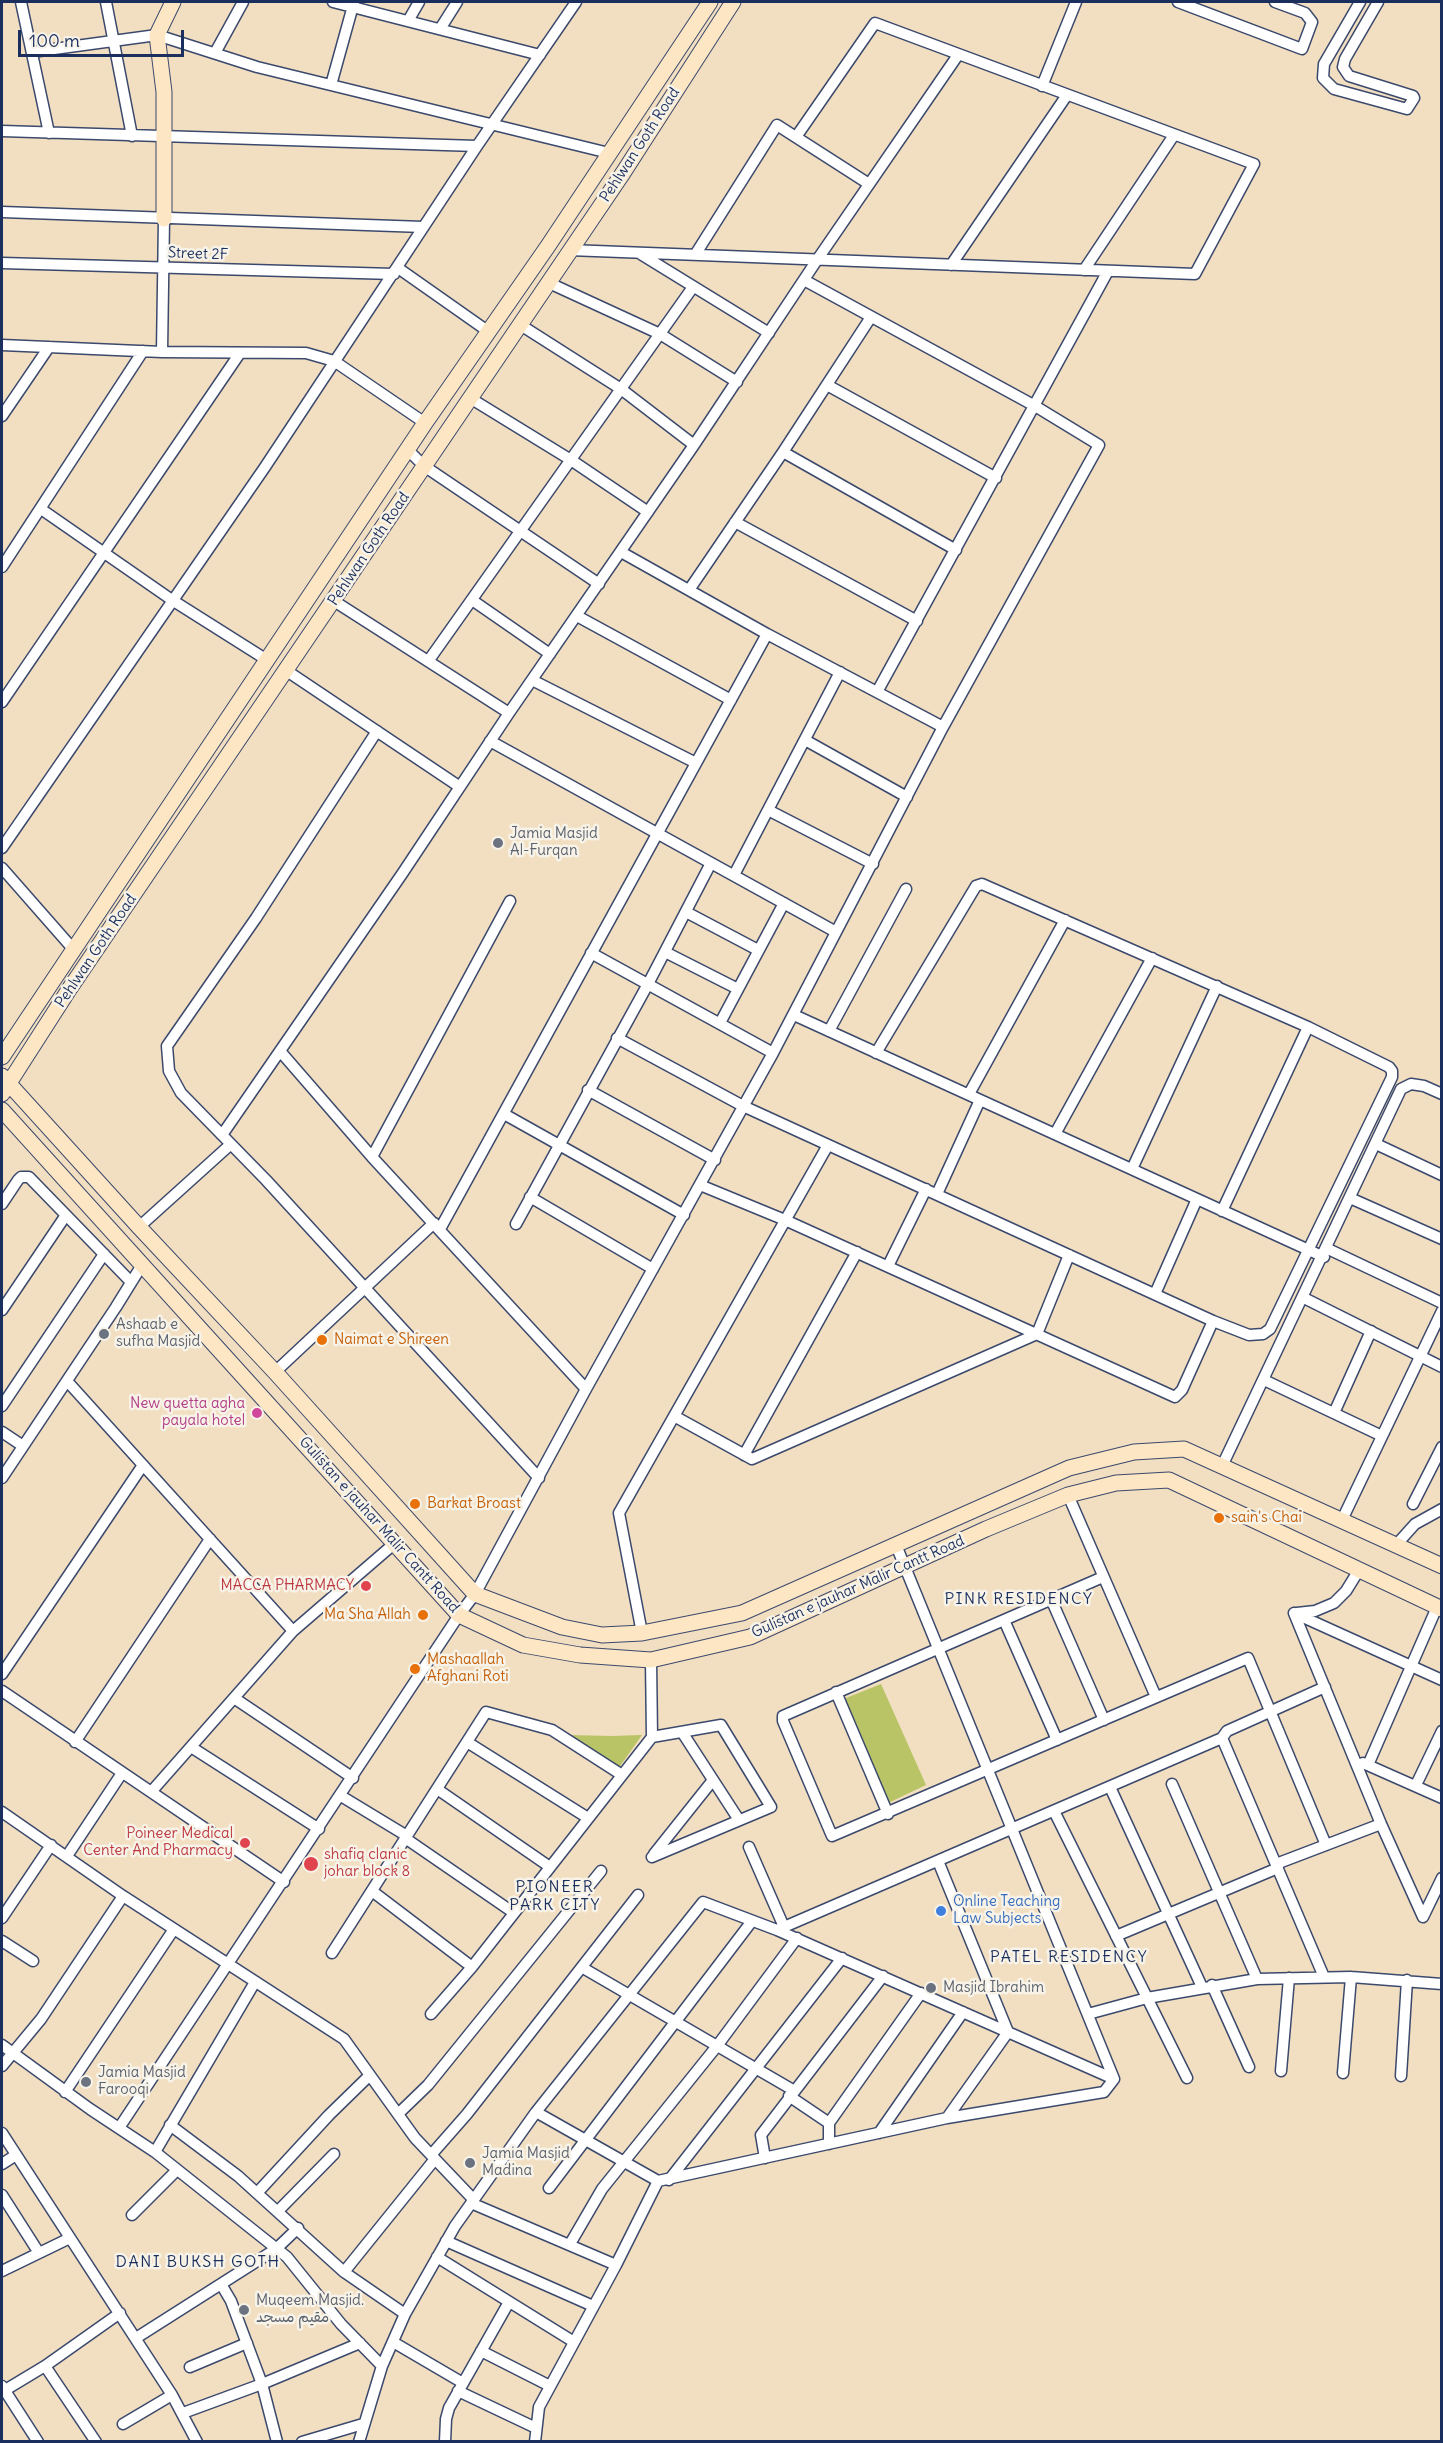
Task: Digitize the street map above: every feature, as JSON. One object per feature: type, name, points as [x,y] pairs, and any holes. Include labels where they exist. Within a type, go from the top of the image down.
[{"type":"main road","points":[[164,219],[164,92],[157,35],[173,2]]},
{"type":"main road","name":"Pehlwan Goth Road","points":[[2,1057],[409,451],[425,423],[489,332],[710,2]]},
{"type":"main road","name":"Pehlwan Goth Road","points":[[4,1085],[623,173],[733,2]]},
{"type":"main road","name":"Gulistan e jauhar Malir Cantt Road","points":[[4,1085],[274,1372],[476,1594],[562,1627],[602,1635],[642,1633],[742,1613],[1070,1468],[1134,1452],[1184,1449],[1442,1566]]},
{"type":"main road","name":"Gulistan e jauhar Malir Cantt Road","points":[[2,1110],[459,1615],[522,1645],[580,1655],[651,1659],[750,1637],[986,1529],[1068,1495],[1116,1483],[1169,1480],[1439,1608]]},
{"type":"street","points":[[21,2],[49,133]]},
{"type":"street","points":[[106,2],[132,136]]},
{"type":"street","points":[[215,53],[243,2]]},
{"type":"street","points":[[333,2],[353,4],[408,21],[540,55]]},
{"type":"street","points":[[408,21],[419,2]]},
{"type":"street","points":[[440,29],[457,2]]},
{"type":"street","points":[[2,848],[265,466],[477,146],[576,2]]},
{"type":"street","points":[[1042,86],[1076,2]]},
{"type":"street","points":[[1178,2],[1302,49],[1312,22],[1305,13],[1275,2]]},
{"type":"street","points":[[1360,2],[1324,64],[1323,78],[1334,89],[1407,109],[1410,108],[1413,96],[1349,76],[1343,67],[1345,59],[1378,2]]},
{"type":"street","points":[[331,85],[353,4]]},
{"type":"street","points":[[569,250],[1195,274],[1254,164],[875,23],[796,137]]},
{"type":"street","points":[[32,52],[114,39],[157,35],[257,67],[609,153]]},
{"type":"street","points":[[222,1135],[958,55]]},
{"type":"street","points":[[951,265],[1067,95]]},
{"type":"street","points":[[695,255],[777,125],[869,184]]},
{"type":"street","points":[[2,131],[164,138],[477,146]]},
{"type":"street","points":[[1084,270],[1174,135]]},
{"type":"street","points":[[2,212],[423,227]]},
{"type":"street","points":[[162,352],[164,219]]},
{"type":"street","points":[[639,253],[769,333]]},
{"type":"street","name":"Street 2F","points":[[2,264],[396,271]]},
{"type":"street","points":[[396,271],[489,332]]},
{"type":"street","points":[[877,692],[1108,271]]},
{"type":"street","points":[[119,2128],[459,1615],[476,1594],[586,1389],[794,1015],[943,727],[1099,445],[1035,406],[804,280]]},
{"type":"street","points":[[547,282],[660,334],[737,382]]},
{"type":"street","points":[[429,660],[693,287]]},
{"type":"street","points":[[688,590],[783,452],[871,317]]},
{"type":"street","points":[[519,324],[621,389],[694,445]]},
{"type":"street","points":[[2,345],[162,352],[306,353],[334,361],[425,423]]},
{"type":"street","points":[[2,416],[49,347]]},
{"type":"street","points":[[2,567],[143,351]]},
{"type":"street","points":[[2,702],[240,353]]},
{"type":"street","points":[[827,385],[996,478]]},
{"type":"street","points":[[470,398],[571,460],[648,512]]},
{"type":"street","points":[[409,451],[424,466],[599,584]]},
{"type":"street","points":[[783,452],[956,550]]},
{"type":"street","points":[[41,509],[172,600],[267,660]]},
{"type":"street","points":[[735,522],[917,621]]},
{"type":"street","points":[[621,552],[767,634],[943,727]]},
{"type":"street","points":[[472,600],[550,654]]},
{"type":"street","points":[[334,601],[429,660],[508,713]]},
{"type":"street","points":[[577,616],[731,700]]},
{"type":"street","points":[[274,1372],[364,1288],[437,1226],[504,1114],[767,634]]},
{"type":"street","points":[[287,671],[460,786]]},
{"type":"street","points":[[734,875],[840,672]]},
{"type":"street","points":[[532,680],[696,763]]},
{"type":"street","points":[[377,731],[256,918],[167,1046],[169,1071],[181,1093],[231,1144],[538,1478]]},
{"type":"street","points":[[805,740],[907,797]]},
{"type":"street","points":[[490,741],[836,932]]},
{"type":"street","points":[[768,810],[873,864]]},
{"type":"street","points":[[516,1224],[648,984],[711,863]]},
{"type":"street","points":[[2,868],[74,950]]},
{"type":"street","points":[[617,1038],[743,1106],[1213,1321],[1250,1335],[1263,1334],[1270,1329],[1392,1077],[1389,1067],[1308,1027],[982,884],[976,886],[876,1053]]},
{"type":"street","points":[[830,1031],[906,889]]},
{"type":"street","points":[[372,1157],[510,901]]},
{"type":"street","points":[[720,1023],[784,903]]},
{"type":"street","points":[[686,912],[758,950]]},
{"type":"street","points":[[969,1094],[1065,920]]},
{"type":"street","points":[[665,952],[738,989]]},
{"type":"street","points":[[591,953],[773,1053]]},
{"type":"street","points":[[1055,1134],[1152,958]]},
{"type":"street","points":[[1132,1169],[1217,986]]},
{"type":"street","points":[[794,1015],[1310,1250],[1325,1252],[1442,1303]]},
{"type":"street","points":[[1222,1210],[1308,1027]]},
{"type":"street","points":[[280,1051],[372,1157],[586,1389]]},
{"type":"street","points":[[1222,1466],[1304,1298],[1401,1089],[1411,1084],[1424,1086],[1442,1094]]},
{"type":"street","points":[[588,1090],[715,1160]]},
{"type":"street","points":[[937,1194],[980,1100]]},
{"type":"street","points":[[504,1114],[684,1215]]},
{"type":"street","points":[[139,1227],[231,1144]]},
{"type":"street","points":[[642,1633],[619,1513],[828,1144]]},
{"type":"street","points":[[1376,1144],[1442,1175]]},
{"type":"street","points":[[2,1204],[21,1177],[29,1177],[131,1282]]},
{"type":"street","points":[[700,1185],[785,1220],[1175,1397],[1182,1390],[1213,1321]]},
{"type":"street","points":[[888,1266],[926,1189]]},
{"type":"street","points":[[530,1197],[653,1269]]},
{"type":"street","points":[[1350,1198],[1442,1239]]},
{"type":"street","points":[[1155,1294],[1197,1199]]},
{"type":"street","points":[[2,1311],[66,1215]]},
{"type":"street","points":[[744,1455],[856,1252]]},
{"type":"street","points":[[2,1406],[104,1254]]},
{"type":"street","points":[[674,1416],[752,1459],[1037,1334],[1069,1255]]},
{"type":"street","points":[[2,1478],[68,1381],[142,1265]]},
{"type":"street","points":[[1304,1298],[1442,1367]]},
{"type":"street","points":[[1341,1522],[1442,1311]]},
{"type":"street","points":[[1334,1413],[1371,1331]]},
{"type":"street","points":[[1264,1380],[1382,1436]]},
{"type":"street","points":[[68,1381],[293,1631]]},
{"type":"street","points":[[2,1432],[23,1446]]},
{"type":"street","points":[[1413,1504],[1437,1464],[1442,1447]]},
{"type":"street","points":[[2,1674],[143,1465]]},
{"type":"street","points":[[1068,1495],[1156,1697]]},
{"type":"street","points":[[1397,1544],[1415,1524],[1442,1509]]},
{"type":"street","points":[[75,1742],[210,1539]]},
{"type":"street","points":[[151,1792],[293,1631],[395,1542]]},
{"type":"street","points":[[896,1545],[1114,2079]]},
{"type":"street","points":[[1294,1613],[1315,1611],[1334,1603],[1346,1591],[1359,1570]]},
{"type":"street","points":[[1104,1577],[783,1716],[787,1732],[832,1836],[888,1814],[1248,1658],[1326,1845]]},
{"type":"street","points":[[1051,1599],[1104,1720]]},
{"type":"street","points":[[1368,1765],[1410,1666],[1439,1608]]},
{"type":"street","points":[[1294,1613],[1442,1680]]},
{"type":"street","points":[[1294,1613],[1381,1824],[1423,1917],[1442,1878]]},
{"type":"street","points":[[1004,1620],[1057,1740]]},
{"type":"street","points":[[431,2014],[472,1967],[652,1737],[651,1659]]},
{"type":"street","points":[[780,1928],[1222,1738],[1227,1731],[1325,1688]]},
{"type":"street","points":[[2,1691],[284,1881]]},
{"type":"street","points":[[836,1692],[888,1814]]},
{"type":"street","points":[[234,1698],[353,1778]]},
{"type":"street","points":[[332,1953],[486,1712],[552,1730],[622,1775]]},
{"type":"street","points":[[652,1737],[721,1725],[771,1807],[652,1857],[713,1780]]},
{"type":"street","points":[[1416,1785],[1442,1731]]},
{"type":"street","points":[[682,1732],[739,1820]]},
{"type":"street","points":[[1222,1738],[1324,1977]]},
{"type":"street","points":[[467,1742],[588,1818]]},
{"type":"street","points":[[191,1747],[319,1829]]},
{"type":"street","points":[[1354,1759],[1442,1798]]},
{"type":"street","points":[[67,1856],[122,1773]]},
{"type":"street","points":[[1172,1784],[1257,1978]]},
{"type":"street","points":[[1110,1787],[1170,1914],[1250,2067]]},
{"type":"street","points":[[436,1789],[550,1867]]},
{"type":"street","points":[[341,1796],[406,1837],[514,1913]]},
{"type":"street","points":[[1054,1811],[1187,2078]]},
{"type":"street","points":[[2,1812],[123,1896],[344,2039],[416,2138],[472,2201],[616,2265]]},
{"type":"street","points":[[1116,1936],[1326,1845],[1381,1824]]},
{"type":"street","points":[[2,1918],[51,1845]]},
{"type":"street","points":[[749,1847],[780,1928]]},
{"type":"street","points":[[939,1861],[1008,2032]]},
{"type":"street","points":[[398,2114],[428,2085],[601,1871]]},
{"type":"street","points":[[372,1891],[472,1967]]},
{"type":"street","points":[[344,2272],[638,1895]]},
{"type":"street","points":[[2,2066],[41,2019],[123,1896]]},
{"type":"street","points":[[359,2442],[382,2366],[405,2314],[446,2241],[472,2201],[537,2112],[702,1902],[752,1921],[780,1928],[797,1938],[1114,2079]]},
{"type":"street","points":[[549,2188],[752,1921]]},
{"type":"street","points":[[65,2092],[174,1929]]},
{"type":"street","points":[[570,2244],[602,2188],[717,2046],[797,1938]]},
{"type":"street","points":[[2,1941],[33,1961]]},
{"type":"street","points":[[535,2442],[539,2407],[663,2180],[756,2069],[842,1958]]},
{"type":"street","points":[[583,1968],[756,2069],[829,2123]]},
{"type":"street","points":[[765,2158],[761,2134],[883,1976]]},
{"type":"street","points":[[1088,2014],[1147,1998],[1257,1978],[1351,1977],[1442,1984]]},
{"type":"street","points":[[1343,2073],[1351,1977]]},
{"type":"street","points":[[1281,2071],[1289,1978]]},
{"type":"street","points":[[1401,2076],[1407,1980]]},
{"type":"street","points":[[154,2152],[255,1982]]},
{"type":"street","points":[[829,2144],[829,2123],[921,1993]]},
{"type":"street","points":[[879,2133],[963,2012]]},
{"type":"street","points":[[947,2118],[1008,2032]]},
{"type":"street","points":[[2,2045],[65,2092],[154,2152],[286,2257],[341,2324],[382,2366]]},
{"type":"street","points":[[257,2193],[328,2115],[370,2075]]},
{"type":"street","points":[[537,2112],[624,2161],[663,2180],[947,2118],[1104,2092],[1114,2079]]},
{"type":"street","points":[[170,2125],[257,2193],[344,2272],[405,2314]]},
{"type":"street","points":[[2,2133],[172,2395],[197,2442]]},
{"type":"street","points":[[278,2211],[334,2154]]},
{"type":"street","points":[[2,2164],[16,2155]]},
{"type":"street","points":[[132,2215],[177,2170]]},
{"type":"street","points":[[2,2195],[39,2253]]},
{"type":"street","points":[[135,2337],[276,2249],[298,2228]]},
{"type":"street","points":[[2,2271],[70,2238]]},
{"type":"street","points":[[446,2241],[593,2306]]},
{"type":"street","points":[[437,2258],[574,2342]]},
{"type":"street","points":[[221,2284],[231,2301],[262,2384],[277,2442]]},
{"type":"street","points":[[445,2442],[449,2408],[509,2302]]},
{"type":"street","points":[[38,2442],[2,2389],[45,2366],[120,2313]]},
{"type":"street","points":[[393,2342],[460,2387],[536,2428]]},
{"type":"street","points":[[190,2367],[247,2343]]},
{"type":"street","points":[[183,2413],[262,2384],[360,2343]]},
{"type":"street","points":[[481,2351],[550,2386]]},
{"type":"street","points":[[45,2366],[96,2442]]},
{"type":"street","points":[[123,2424],[172,2395]]},
{"type":"street","points":[[302,2442],[363,2424]]},
{"type":"green space","points":[[881,1684],[926,1785],[884,1805],[836,1702]]},
{"type":"green space","points":[[568,1735],[612,1736],[642,1735],[618,1769]]},
{"type":"place","name":"Jamia Masjid Al-Furqan","points":[[498,843]]},
{"type":"place","name":"Ashaab e sufha Masjid","points":[[104,1334]]},
{"type":"place","name":"Naimat e Shireen","points":[[322,1340]]},
{"type":"place","name":"New quetta agha payala hotel","points":[[257,1413]]},
{"type":"place","name":"Barkat Broast","points":[[415,1504]]},
{"type":"place","name":"sain's Chai","points":[[1219,1518]]},
{"type":"place","name":"MACCA PHARMACY","points":[[366,1586]]},
{"type":"place","name":"Ma Sha Allah","points":[[423,1615]]},
{"type":"place","name":"Mashaallah Afghani Roti","points":[[415,1669]]},
{"type":"place","name":"Poineer Medical Center And Pharmacy","points":[[245,1843]]},
{"type":"place","name":"shafiq clanic johar block 8","points":[[311,1864]]},
{"type":"place","name":"Online Teaching Law Subjects","points":[[941,1911]]},
{"type":"place","name":"Masjid Ibrahim","points":[[931,1988]]},
{"type":"place","name":"Jamia Masjid Farooqi","points":[[86,2082]]},
{"type":"place","name":"Jamia Masjid Madina","points":[[470,2163]]},
{"type":"place","name":"Muqeem Masjid. مقیم مسجد","points":[[244,2310]]},
{"type":"district","name":"PINK RESIDENCY","points":[[1019,1599]]},
{"type":"district","name":"PIONEER PARK CITY","points":[[555,1896]]},
{"type":"district","name":"PATEL RESIDENCY","points":[[1069,1957]]},
{"type":"district","name":"DANI BUKSH GOTH","points":[[198,2262]]}]
